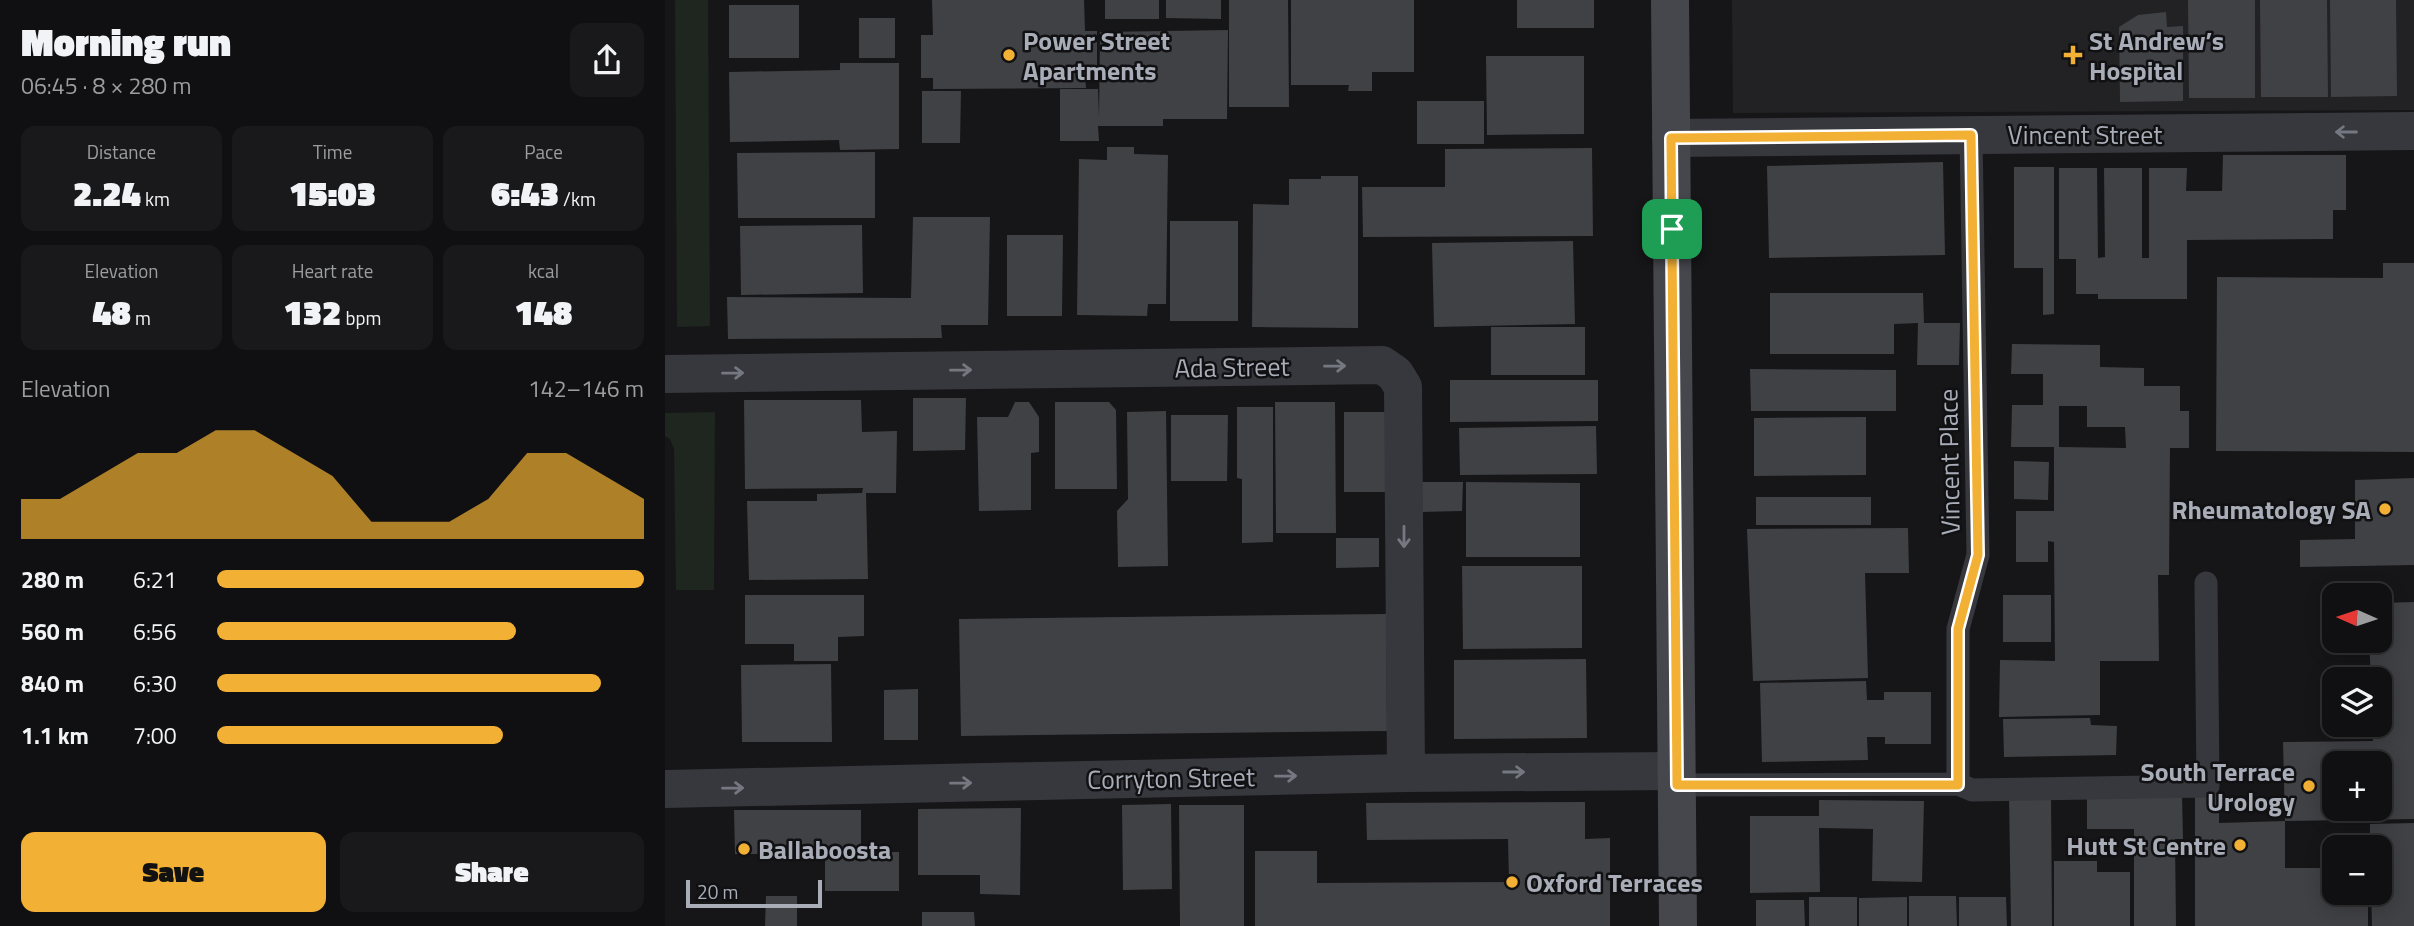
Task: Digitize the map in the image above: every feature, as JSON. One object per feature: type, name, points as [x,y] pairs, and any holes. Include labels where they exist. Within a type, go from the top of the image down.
[{"type":"street","points":[[1670,0],[1678,926]]},
{"type":"street","name":"Vincent Street","points":[[1671,138],[2414,131]]},
{"type":"street","name":"Ada Street","points":[[665,374],[1383,365],[1395,374],[1403,387],[1406,773]]},
{"type":"street","name":"Corryton Street","points":[[665,789],[1406,773],[1677,778]]},
{"type":"lane","name":"Vincent Place","points":[[1958,785],[1958,629],[1978,555],[1971,135]]},
{"type":"lane","points":[[1677,778],[1958,785],[1972,790],[2208,786],[2206,583]]},
{"type":"shaded area","points":[[675,0],[708,0],[710,326],[677,327]]},
{"type":"shaded area","name":"St Andrew’s Hospital","points":[[1732,0],[2414,0],[2414,110],[1733,113]]},
{"type":"shaded area","points":[[715,412],[714,590],[676,590],[674,449],[670,439],[665,436],[665,413]]},
{"type":"building","name":"Power Street Apartments","points":[[932,0],[1084,0],[1085,31],[1097,31],[1097,76],[1085,76],[1086,88],[933,89],[933,78],[921,78],[921,35],[933,35]]},
{"type":"building","points":[[1105,0],[1159,0],[1159,19],[1105,19]]},
{"type":"building","points":[[1166,0],[1221,0],[1221,19],[1166,18]]},
{"type":"building","points":[[1229,0],[1288,0],[1289,107],[1229,107]]},
{"type":"building","points":[[1291,0],[1414,0],[1414,72],[1372,72],[1372,91],[1348,91],[1349,85],[1291,85]]},
{"type":"building","points":[[1517,0],[1594,0],[1594,28],[1517,28]]},
{"type":"building","points":[[2188,0],[2255,0],[2255,98],[2189,98]]},
{"type":"building","points":[[2260,0],[2327,0],[2328,97],[2261,97]]},
{"type":"building","points":[[2330,0],[2396,0],[2397,96],[2331,97]]},
{"type":"building","points":[[729,5],[799,5],[799,58],[729,58]]},
{"type":"building","points":[[2166,12],[2167,27],[2183,26],[2183,101],[2120,102],[2119,27],[2138,15]]},
{"type":"building","points":[[859,18],[895,18],[895,58],[859,58]]},
{"type":"building","points":[[1228,30],[1227,119],[1163,119],[1163,126],[1098,126],[1099,141],[1060,141],[1060,89],[1098,89],[1099,117],[1100,32]]},
{"type":"building","points":[[1486,56],[1584,56],[1584,134],[1487,135]]},
{"type":"building","points":[[840,63],[899,63],[899,149],[840,150],[839,140],[730,142],[729,72],[840,70]]},
{"type":"building","points":[[922,91],[961,91],[960,143],[922,143]]},
{"type":"building","points":[[1417,101],[1484,101],[1484,144],[1417,144]]},
{"type":"building","points":[[1107,147],[1134,147],[1134,154],[1168,155],[1166,304],[1148,304],[1147,316],[1077,315],[1079,159],[1107,160]]},
{"type":"building","points":[[1592,148],[1593,236],[1363,237],[1362,187],[1445,187],[1445,149]]},
{"type":"building","points":[[875,152],[875,218],[738,218],[737,153]]},
{"type":"building","points":[[2223,155],[2346,155],[2346,210],[2333,210],[2333,239],[2187,240],[2187,299],[2098,299],[2098,294],[2076,294],[2076,259],[2059,259],[2059,168],[2097,168],[2098,258],[2105,257],[2104,168],[2142,168],[2142,258],[2149,258],[2149,168],[2187,168],[2186,191],[2222,191]]},
{"type":"building","points":[[1943,162],[1945,255],[1769,258],[1767,166]]},
{"type":"building","points":[[2014,167],[2054,167],[2054,314],[2043,315],[2043,268],[2014,268]]},
{"type":"building","points":[[1321,176],[1358,176],[1358,328],[1252,327],[1253,204],[1289,205],[1289,179],[1321,179]]},
{"type":"building","points":[[913,217],[990,217],[988,325],[941,325],[942,338],[728,339],[727,297],[911,298]]},
{"type":"building","points":[[1170,221],[1238,221],[1238,321],[1170,321]]},
{"type":"building","points":[[862,225],[863,293],[741,295],[740,226]]},
{"type":"building","points":[[1007,235],[1063,235],[1062,316],[1007,316]]},
{"type":"building","points":[[1573,241],[1575,324],[1434,327],[1432,243]]},
{"type":"building","points":[[2383,263],[2414,263],[2414,452],[2216,451],[2217,277],[2383,278]]},
{"type":"building","points":[[1770,293],[1923,293],[1924,323],[1960,323],[1959,365],[1917,365],[1918,323],[1894,324],[1894,354],[1770,354]]},
{"type":"building","points":[[1491,327],[1585,327],[1585,375],[1491,375]]},
{"type":"building","points":[[2012,344],[2100,345],[2100,367],[2144,368],[2144,386],[2180,386],[2180,411],[2189,411],[2189,448],[2170,448],[2169,575],[2158,575],[2159,661],[2100,661],[2100,715],[1999,717],[2000,660],[2055,661],[2054,542],[2048,541],[2048,562],[2016,562],[2016,511],[2054,511],[2054,447],[2011,447],[2012,405],[2043,405],[2043,374],[2011,374]],"holes":[[[2059,406],[2087,406],[2087,427],[2125,427],[2126,448],[2059,447]]]},
{"type":"building","points":[[1750,369],[1896,370],[1896,411],[1751,411]]},
{"type":"building","points":[[1450,380],[1598,380],[1598,421],[1450,422]]},
{"type":"building","points":[[913,398],[966,398],[965,450],[913,451]]},
{"type":"building","points":[[744,400],[861,400],[862,432],[897,431],[896,493],[866,493],[868,579],[749,580],[747,501],[817,501],[817,494],[862,493],[863,488],[745,489]]},
{"type":"building","points":[[1015,402],[1029,402],[1039,417],[1039,452],[1031,453],[1031,510],[979,511],[977,417],[1008,417]]},
{"type":"building","points":[[1055,402],[1109,402],[1116,410],[1117,489],[1055,489]]},
{"type":"building","points":[[1275,402],[1335,402],[1336,533],[1276,533]]},
{"type":"building","points":[[1237,407],[1273,407],[1273,542],[1242,543],[1242,479],[1237,478]]},
{"type":"building","points":[[1166,411],[1168,566],[1118,567],[1117,511],[1128,499],[1127,412]]},
{"type":"building","points":[[1344,412],[1388,412],[1388,492],[1344,492]]},
{"type":"building","points":[[1171,415],[1228,415],[1227,481],[1171,481]]},
{"type":"building","points":[[1866,417],[1866,475],[1754,476],[1754,418]]},
{"type":"building","points":[[1596,426],[1597,474],[1460,475],[1459,428]]},
{"type":"building","points":[[2014,461],[2049,462],[2048,500],[2014,499]]},
{"type":"building","name":"Rheumatology SA","points":[[2414,478],[2414,565],[2300,567],[2300,540],[2355,539],[2355,480]]},
{"type":"building","points":[[1420,482],[1463,482],[1462,511],[1420,512]]},
{"type":"building","points":[[1466,482],[1580,483],[1580,557],[1466,557]]},
{"type":"building","points":[[1756,497],[1871,497],[1871,525],[1756,525]]},
{"type":"building","points":[[1908,528],[1909,573],[1865,573],[1868,678],[1753,681],[1747,529]]},
{"type":"building","points":[[1336,538],[1379,538],[1379,567],[1336,568]]},
{"type":"building","points":[[1462,566],[1582,566],[1582,648],[1463,649]]},
{"type":"building","points":[[745,595],[864,595],[864,636],[838,637],[838,661],[794,661],[794,644],[745,644]]},
{"type":"building","points":[[2003,595],[2051,595],[2051,642],[2003,642]]},
{"type":"building","name":"South Terrace Urology","points":[[2414,602],[2414,819],[2392,819],[2392,751],[2322,751],[2322,820],[2285,821],[2283,742],[2373,741],[2373,737],[2392,737],[2392,667],[2370,667],[2370,653],[2392,653],[2392,603]]},
{"type":"building","points":[[1386,614],[1387,731],[961,736],[959,619]]},
{"type":"building","points":[[1586,659],[1587,738],[1454,739],[1454,660]]},
{"type":"building","points":[[831,664],[832,742],[742,742],[741,665]]},
{"type":"building","points":[[1866,681],[1867,700],[1884,700],[1884,692],[1931,692],[1931,744],[1885,744],[1885,737],[1867,737],[1868,760],[1762,762],[1760,683]]},
{"type":"building","points":[[918,689],[918,740],[884,740],[884,690]]},
{"type":"building","points":[[2090,718],[2091,725],[2117,726],[2116,755],[2004,757],[2003,719]]},
{"type":"building","points":[[2182,794],[2183,839],[2175,839],[2176,926],[2134,926],[2134,829],[2087,829],[2087,795]]},
{"type":"building","name":"Hutt St Centre","points":[[2195,794],[2219,794],[2219,823],[2285,821],[2285,868],[2322,868],[2322,905],[2368,905],[2368,926],[2195,926]]},
{"type":"building","points":[[2009,795],[2051,795],[2052,926],[2011,926]]},
{"type":"building","points":[[1819,800],[1924,801],[1922,882],[1872,881],[1873,829],[1819,828],[1820,892],[1750,893],[1750,816],[1819,816]]},
{"type":"building","points":[[1585,802],[1585,839],[1610,838],[1610,926],[1255,926],[1255,851],[1317,851],[1317,883],[1509,882],[1508,839],[1367,840],[1366,803]]},
{"type":"building","points":[[1171,804],[1172,889],[1123,890],[1122,805]]},
{"type":"building","points":[[1179,805],[1244,805],[1244,926],[1180,926]]},
{"type":"building","points":[[1021,808],[1020,895],[980,894],[980,875],[918,875],[918,809]]},
{"type":"building","points":[[734,810],[861,810],[861,852],[899,852],[899,891],[825,891],[825,854],[735,854]]},
{"type":"building","points":[[2414,823],[2414,926],[2372,926],[2371,905],[2392,905],[2392,835],[2370,835],[2370,824]]},
{"type":"building","points":[[2054,861],[2097,861],[2097,872],[2130,872],[2130,926],[2054,926]]},
{"type":"building","points":[[766,896],[797,896],[797,926],[765,926]]},
{"type":"building","points":[[1909,896],[1956,896],[1957,926],[1909,926]]},
{"type":"building","points":[[1809,897],[1857,897],[1857,926],[1809,926]]},
{"type":"building","points":[[1907,897],[1907,926],[1859,926],[1859,898]]},
{"type":"building","points":[[1959,897],[2006,897],[2007,926],[1959,926]]},
{"type":"building","points":[[1756,900],[1804,900],[1805,926],[1756,926]]},
{"type":"building","points":[[922,912],[974,912],[975,926],[922,926]]},
{"type":"place","name":"Power Street Apartments","points":[[1009,55]]},
{"type":"place","name":"St Andrew’s Hospital","points":[[2073,55]]},
{"type":"place","name":"Rheumatology SA","points":[[2385,509]]},
{"type":"place","name":"South Terrace Urology","points":[[2309,786]]},
{"type":"place","name":"Hutt St Centre","points":[[2240,845]]},
{"type":"place","name":"Ballaboosta","points":[[744,849]]},
{"type":"place","name":"Oxford Terraces","points":[[1512,882]]},
{"type":"route","points":[[1971,135],[1978,555],[1958,629],[1958,785],[1677,785],[1672,229],[1671,138],[1971,135]]}]
